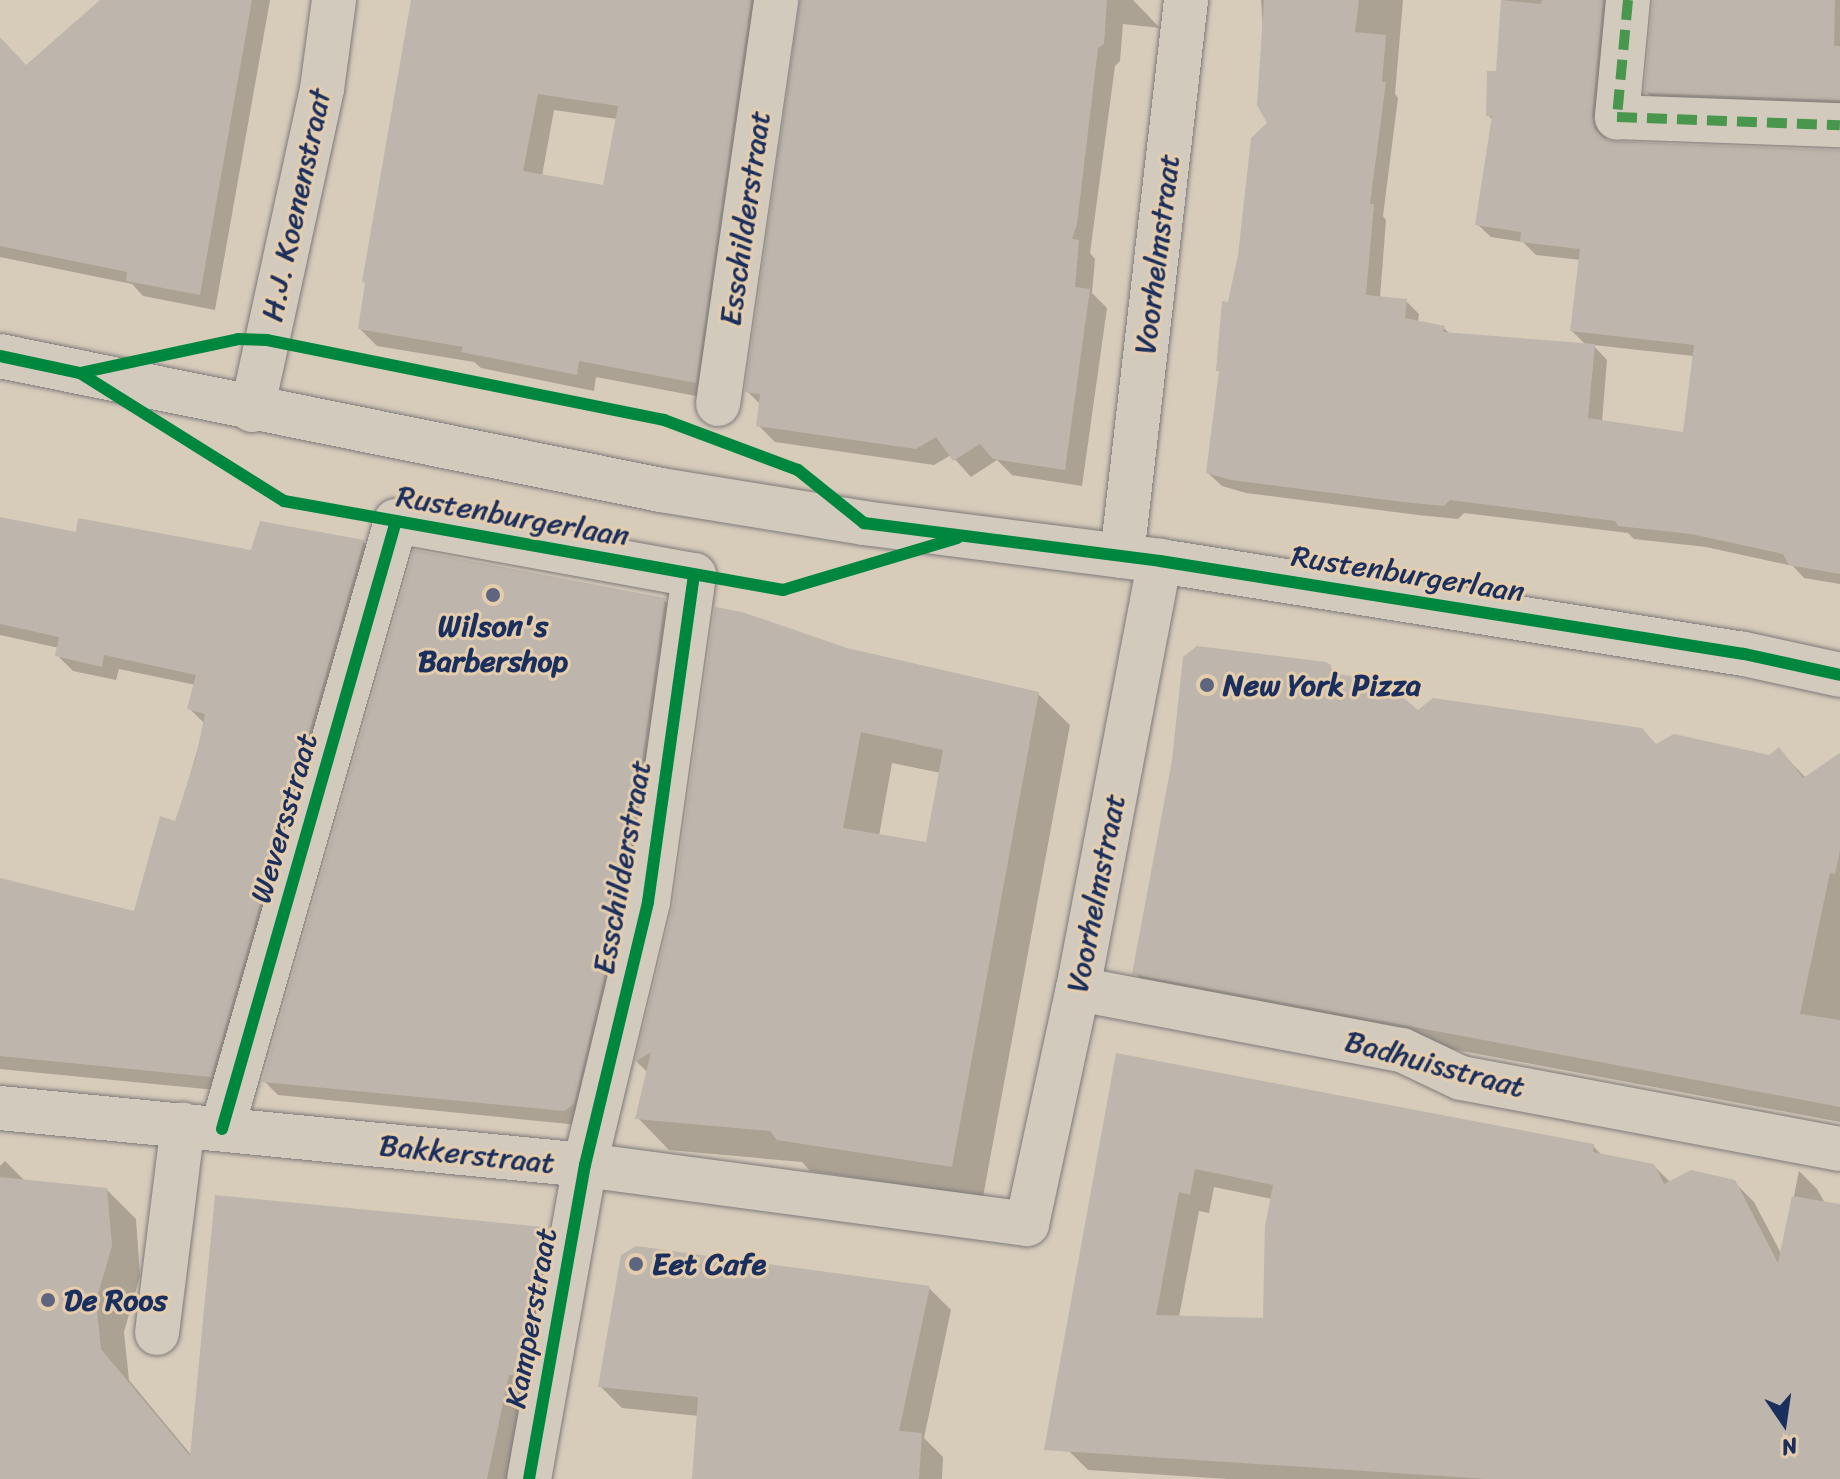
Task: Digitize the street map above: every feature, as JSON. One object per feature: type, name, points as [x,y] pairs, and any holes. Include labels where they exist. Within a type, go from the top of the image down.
[{"type":"street","name":"H.J. Koenenstraat","points":[[252,410],[322,89],[334,0]]},
{"type":"street","name":"Esschilderstraat","points":[[718,404],[776,0]]},
{"type":"street","name":"Voorhelmstraat","points":[[1027,1224],[1078,989],[1141,559],[1186,0]]},
{"type":"street","points":[[1628,0],[1617,117],[1840,125]]},
{"type":"street","name":"Rustenburgerlaan","points":[[0,356],[252,410],[661,490],[864,523],[1141,559],[1744,654],[1840,675]]},
{"type":"street","name":"Rustenburgerlaan","points":[[396,521],[694,575]]},
{"type":"street","name":"Weversstraat","points":[[157,1333],[203,1127],[396,521]]},
{"type":"street","name":"Esschilderstraat","points":[[585,1165],[648,902],[694,575]]},
{"type":"street","name":"Badhuisstraat","points":[[1078,989],[1402,1050],[1461,1078],[1840,1149]]},
{"type":"street","name":"Bakkerstraat","points":[[0,1108],[585,1165],[1027,1224]]},
{"type":"street","name":"Kamperstraat","points":[[529,1479],[585,1165]]},
{"type":"building","points":[[100,0],[252,0],[200,295],[126,281],[127,272],[0,246],[0,37],[26,65]]},
{"type":"building","points":[[411,0],[751,0],[696,383],[579,361],[577,375],[461,352],[463,347],[358,329],[365,283],[362,282]],"holes":[[[538,94],[618,106],[603,185],[523,171]]]},
{"type":"building","points":[[800,0],[1107,0],[1104,44],[1098,48],[1077,224],[1072,239],[1079,240],[1075,287],[1090,289],[1065,470],[993,459],[980,444],[953,461],[936,437],[916,449],[756,426],[760,394],[745,392]]},
{"type":"building","points":[[1264,0],[1359,0],[1355,32],[1386,35],[1382,82],[1386,82],[1370,204],[1374,204],[1366,295],[1407,299],[1405,318],[1445,326],[1443,332],[1595,344],[1588,418],[1683,432],[1694,345],[1570,331],[1580,249],[1520,242],[1521,232],[1475,225],[1492,116],[1486,116],[1487,71],[1496,71],[1501,0],[1541,4],[1542,0],[1603,0],[1592,115],[1595,129],[1604,138],[1616,142],[1840,150],[1840,574],[1789,565],[1783,554],[1691,534],[1618,526],[1615,521],[1450,500],[1444,506],[1403,502],[1231,480],[1206,473],[1219,371],[1216,371],[1222,301],[1228,302],[1238,255],[1251,138],[1267,123],[1257,105]]},
{"type":"building","points":[[1653,0],[1835,0],[1834,46],[1840,46],[1840,100],[1644,93]]},
{"type":"building","points":[[0,517],[76,532],[78,518],[251,550],[260,521],[364,540],[211,1077],[0,1056],[0,878],[134,911],[160,816],[175,821],[196,757],[205,714],[187,709],[196,675],[104,655],[102,667],[55,656],[59,637],[0,624]]},
{"type":"building","points":[[414,550],[665,598],[623,897],[574,1104],[564,1111],[262,1082]]},
{"type":"building","points":[[715,607],[742,612],[847,648],[1039,692],[952,1167],[777,1140],[770,1131],[635,1119],[651,1052],[635,1062],[673,906]],"holes":[[[861,732],[943,750],[926,842],[843,828]]]},
{"type":"building","points":[[1197,646],[1326,662],[1331,665],[1330,673],[1353,676],[1363,688],[1399,694],[1418,710],[1433,698],[1642,728],[1656,744],[1674,734],[1769,755],[1779,747],[1803,778],[1840,753],[1840,851],[1835,874],[1830,873],[1800,1014],[1840,1020],[1840,1107],[1132,974],[1172,760],[1183,657]]},
{"type":"building","points":[[1116,1053],[1594,1144],[1593,1152],[1654,1164],[1664,1184],[1691,1170],[1735,1180],[1778,1263],[1792,1196],[1840,1204],[1840,1479],[1488,1479],[1044,1450]],"holes":[[[1195,1169],[1273,1185],[1265,1226],[1263,1318],[1156,1315],[1179,1192],[1190,1195]]]},
{"type":"building","points":[[0,1177],[107,1188],[112,1246],[96,1301],[101,1349],[190,1456],[215,1195],[543,1227],[518,1376],[509,1375],[487,1479],[0,1479]]},
{"type":"building","points":[[636,1246],[930,1286],[899,1431],[922,1433],[919,1479],[692,1479],[698,1397],[598,1387],[621,1255]]},
{"type":"marked path","points":[[1628,0],[1617,117],[1840,125]]},
{"type":"cycle path","points":[[80,373],[238,339],[267,340],[664,420],[798,470],[864,523],[1160,561],[1744,654],[1840,675]]},
{"type":"cycle path","points":[[0,356],[80,373],[284,501],[783,590],[957,538]]},
{"type":"cycle path","points":[[222,1129],[396,521]]},
{"type":"cycle path","points":[[529,1479],[585,1165],[648,902],[694,575]]},
{"type":"place","name":"Wilson's Barbershop","points":[[493,595]]},
{"type":"place","name":"New York Pizza","points":[[1207,685]]},
{"type":"place","name":"Eet Cafe","points":[[636,1264]]},
{"type":"place","name":"De Roos","points":[[48,1300]]}]
